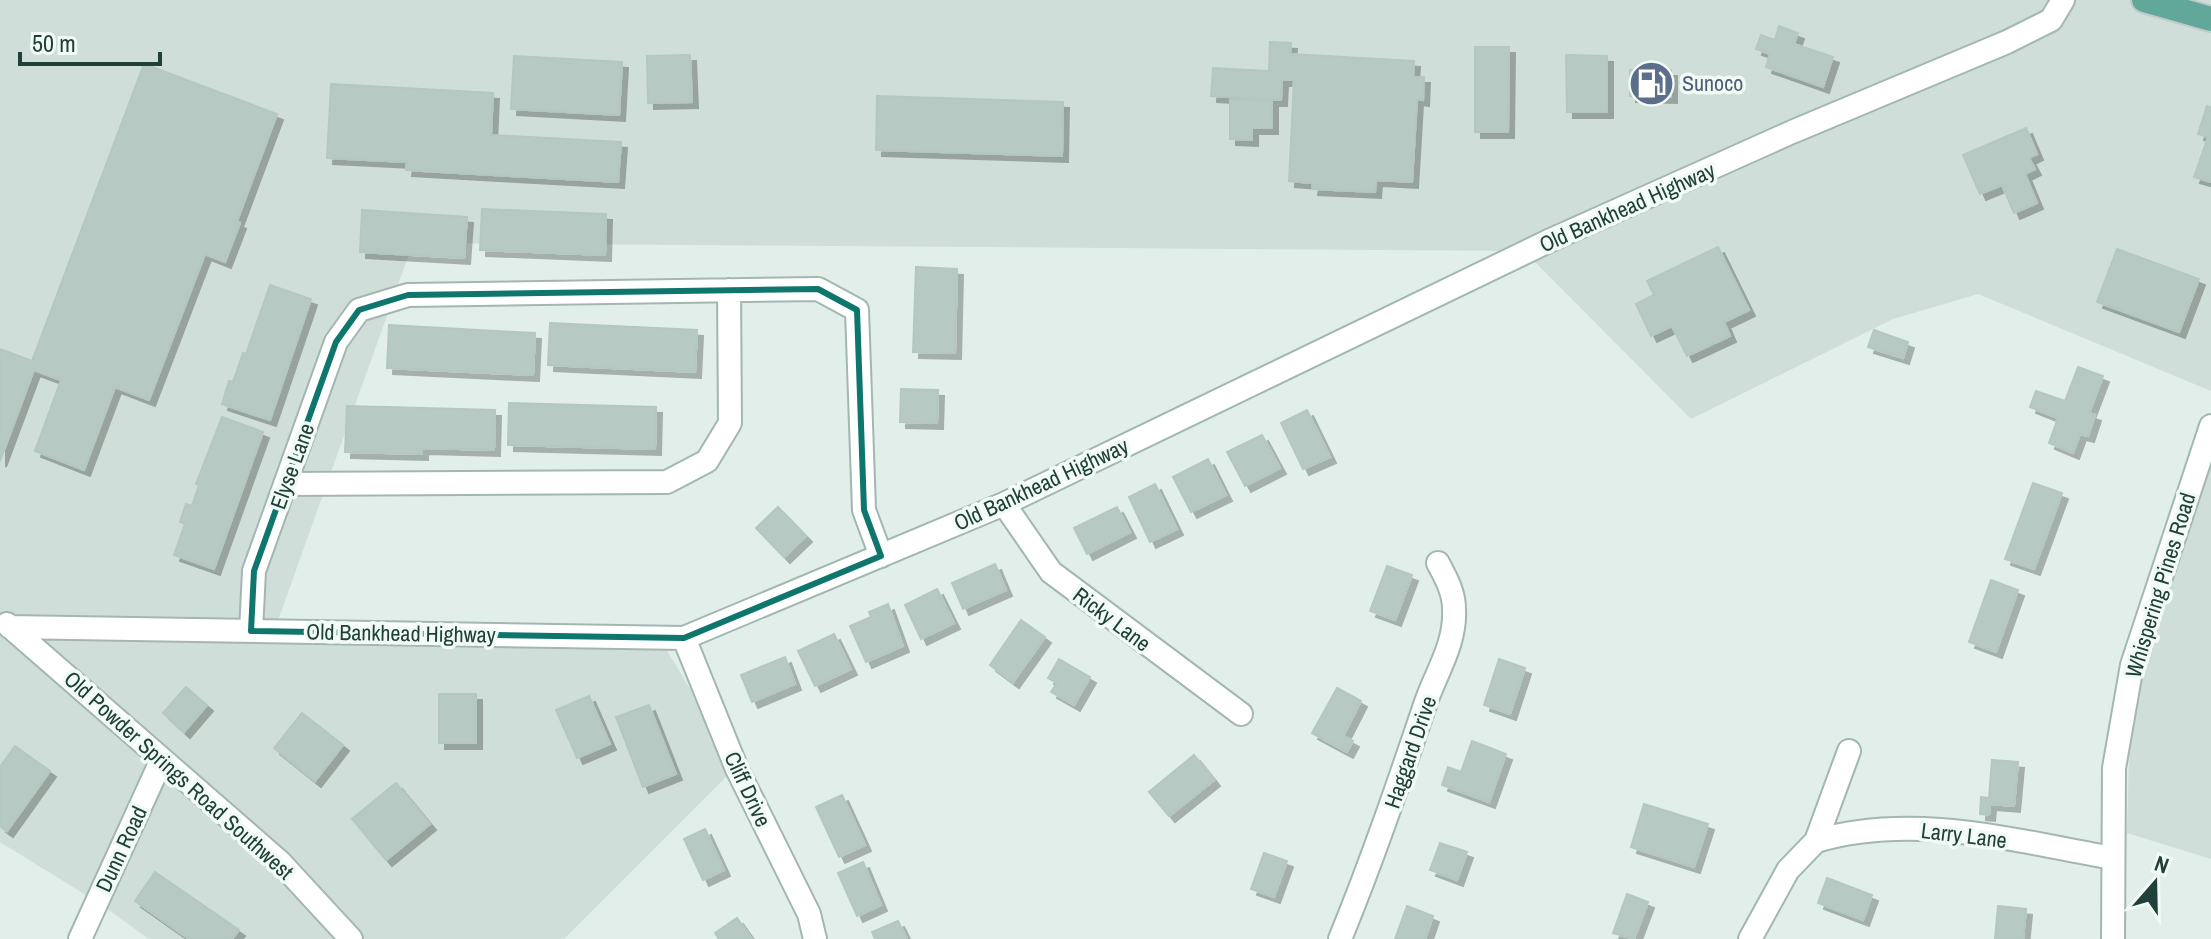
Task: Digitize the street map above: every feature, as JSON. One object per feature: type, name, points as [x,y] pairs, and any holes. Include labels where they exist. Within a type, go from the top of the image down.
[{"type":"main road","points":[[2144,0],[2211,19]]},
{"type":"street","name":"Old Bankhead Highway","points":[[5,623],[251,631],[684,638],[1004,504],[1553,239],[1792,132],[2007,42],[2051,20],[2063,0]]},
{"type":"street","points":[[285,484],[667,482],[707,461],[730,423],[729,290],[818,289],[857,310],[864,510],[881,556]]},
{"type":"street","name":"Elyse Lane","points":[[251,631],[254,571],[336,342],[359,310],[408,295],[729,290]]},
{"type":"street","name":"Whispering Pines Road","points":[[2113,939],[2114,768],[2132,665],[2211,426]]},
{"type":"street","name":"Ricky Lane","points":[[1004,504],[1051,572],[1241,714]]},
{"type":"street","name":"Haggard Drive","points":[[1340,939],[1378,847],[1428,697],[1451,644],[1454,609],[1451,587],[1438,563]]},
{"type":"street","name":"Old Powder Springs Road Southwest","points":[[5,623],[280,862],[351,939]]},
{"type":"street","name":"Cliff Drive","points":[[684,638],[737,769],[809,914],[815,939]]},
{"type":"street","points":[[1750,939],[1788,870],[1816,841],[1849,751]]},
{"type":"street","name":"Dunn Road","points":[[80,939],[162,759]]},
{"type":"street","name":"Larry Lane","points":[[1816,841],[1848,832],[1941,828],[2113,858]]},
{"type":"highlighted area","points":[[818,289],[857,310],[864,510],[881,556],[684,638],[251,631],[254,571],[336,342],[359,310],[408,295]]},
{"type":"shaded area","points":[[0,0],[2211,0],[2211,391],[1978,294],[1893,319],[1691,419],[1524,251],[413,243],[276,626],[655,631],[737,766],[564,939],[149,939],[99,903],[0,842]]},
{"type":"shaded area","points":[[2211,419],[2211,859],[2127,833],[2131,677]]},
{"type":"building","points":[[1779,26],[1798,33],[1794,44],[1833,57],[1823,87],[1766,67],[1770,54],[1756,49],[1761,35],[1775,40]]},
{"type":"building","points":[[1270,42],[1291,43],[1290,54],[1414,61],[1413,77],[1424,77],[1423,100],[1417,99],[1412,182],[1376,180],[1375,192],[1312,189],[1313,183],[1289,181],[1294,80],[1282,80],[1281,100],[1211,96],[1213,68],[1269,71]]},
{"type":"building","points":[[1475,47],[1509,47],[1508,132],[1475,132]]},
{"type":"building","points":[[690,55],[692,102],[648,103],[647,56]]},
{"type":"building","points":[[1566,55],[1607,56],[1607,112],[1567,112]]},
{"type":"building","points":[[514,56],[622,62],[619,115],[511,109]]},
{"type":"building","points":[[144,64],[277,114],[237,221],[240,223],[225,262],[205,254],[149,400],[115,387],[84,470],[35,451],[61,380],[34,370],[0,461],[0,349],[32,361]]},
{"type":"building","name":"Sunoco","points":[[1630,70],[1671,70],[1671,97],[1630,96]]},
{"type":"building","points":[[331,84],[493,93],[491,135],[621,142],[618,182],[406,170],[407,162],[327,158]]},
{"type":"building","points":[[877,96],[1063,102],[1062,156],[876,150]]},
{"type":"building","points":[[1230,100],[1272,100],[1272,128],[1252,128],[1252,140],[1230,139]]},
{"type":"building","points":[[2207,106],[2211,108],[2211,182],[2194,177],[2208,137],[2198,134]]},
{"type":"building","points":[[2026,128],[2037,154],[2029,158],[2035,169],[2025,174],[2037,203],[2014,213],[2002,185],[1980,194],[1963,155]]},
{"type":"building","points":[[482,209],[606,214],[605,255],[480,250]]},
{"type":"building","points":[[362,210],[467,217],[464,258],[360,252]]},
{"type":"building","points":[[1718,247],[1749,310],[1724,322],[1730,336],[1687,356],[1672,326],[1651,336],[1636,304],[1654,295],[1647,281]]},
{"type":"building","points":[[2117,249],[2199,279],[2179,332],[2097,302]]},
{"type":"building","points":[[916,267],[957,269],[955,353],[913,352]]},
{"type":"building","points":[[270,285],[311,299],[270,420],[222,404],[229,381],[233,382],[243,353],[246,354]]},
{"type":"building","points":[[550,323],[697,330],[695,372],[548,365]]},
{"type":"building","points":[[389,325],[535,333],[533,375],[387,368]]},
{"type":"building","points":[[1874,330],[1908,342],[1903,358],[1868,347]]},
{"type":"building","points":[[2078,367],[2103,376],[2089,413],[2095,415],[2088,436],[2080,434],[2073,453],[2049,443],[2058,418],[2030,407],[2036,391],[2065,401]]},
{"type":"building","points":[[901,389],[938,390],[937,423],[900,422]]},
{"type":"building","points":[[509,403],[656,407],[655,449],[508,445]]},
{"type":"building","points":[[347,406],[495,410],[494,450],[422,448],[422,454],[345,452]]},
{"type":"building","points":[[1307,410],[1330,457],[1303,469],[1281,423]]},
{"type":"building","points":[[222,417],[263,432],[214,569],[174,555],[185,524],[180,522],[186,504],[192,506],[199,485],[196,484]]},
{"type":"building","points":[[1262,435],[1280,468],[1245,486],[1227,452]]},
{"type":"building","points":[[1208,459],[1226,495],[1191,512],[1173,477]]},
{"type":"building","points":[[2033,483],[2062,493],[2034,569],[2005,559]]},
{"type":"building","points":[[1155,484],[1177,529],[1150,542],[1129,497]]},
{"type":"building","points":[[778,507],[806,536],[784,557],[756,528]]},
{"type":"building","points":[[1117,507],[1130,532],[1087,554],[1074,528]]},
{"type":"building","points":[[995,564],[1006,590],[963,609],[952,583]]},
{"type":"building","points":[[1387,566],[1412,575],[1395,620],[1370,611]]},
{"type":"building","points":[[1991,580],[2018,590],[1996,652],[1969,642]]},
{"type":"building","points":[[937,589],[954,623],[921,639],[905,605]]},
{"type":"building","points":[[888,604],[903,646],[866,662],[850,626],[871,617],[869,612]]},
{"type":"building","points":[[1021,620],[1045,637],[1013,682],[990,665]]},
{"type":"building","points":[[834,634],[851,669],[815,686],[798,651]]},
{"type":"building","points":[[785,657],[795,684],[752,702],[741,675]]},
{"type":"building","points":[[1059,659],[1090,677],[1074,705],[1051,692],[1057,683],[1048,678]]},
{"type":"building","points":[[1499,659],[1525,668],[1510,714],[1484,705]]},
{"type":"building","points":[[186,687],[207,705],[184,732],[163,713]]},
{"type":"building","points":[[1337,688],[1361,701],[1343,736],[1353,741],[1347,752],[1312,733]]},
{"type":"building","points":[[439,694],[476,694],[476,743],[439,743]]},
{"type":"building","points":[[589,696],[610,744],[577,758],[556,710]]},
{"type":"building","points":[[649,705],[676,774],[643,787],[616,717]]},
{"type":"building","points":[[302,713],[343,745],[315,781],[274,748]]},
{"type":"building","points":[[1472,741],[1506,754],[1489,802],[1442,785],[1448,767],[1461,772]]},
{"type":"building","points":[[15,746],[50,771],[7,831],[0,826],[0,767]]},
{"type":"building","points":[[1194,755],[1214,780],[1169,816],[1149,792]]},
{"type":"building","points":[[1992,760],[2018,762],[2014,806],[1990,804],[1989,815],[1980,814],[1981,797],[1989,798]]},
{"type":"building","points":[[396,783],[430,824],[386,860],[352,819]]},
{"type":"building","points":[[842,795],[865,845],[839,857],[816,807]]},
{"type":"building","points":[[1644,804],[1708,824],[1694,867],[1631,847]]},
{"type":"building","points":[[705,829],[724,870],[703,880],[684,839]]},
{"type":"building","points":[[1440,843],[1467,852],[1457,880],[1430,870]]},
{"type":"building","points":[[1264,853],[1287,861],[1274,897],[1251,889]]},
{"type":"building","points":[[863,862],[881,905],[857,916],[838,873]]},
{"type":"building","points":[[155,872],[239,930],[232,939],[189,939],[135,901]]},
{"type":"building","points":[[1827,878],[1872,895],[1863,920],[1818,903]]},
{"type":"building","points":[[1627,894],[1648,902],[1634,939],[1613,933]]},
{"type":"building","points":[[1407,906],[1433,916],[1425,939],[1395,939]]},
{"type":"building","points":[[1998,906],[2026,909],[2023,939],[1995,939]]},
{"type":"building","points":[[737,918],[752,939],[719,939],[715,933]]},
{"type":"building","points":[[898,921],[907,939],[875,939],[872,932]]},
{"type":"place","name":"Sunoco","points":[[1651,83]]}]
